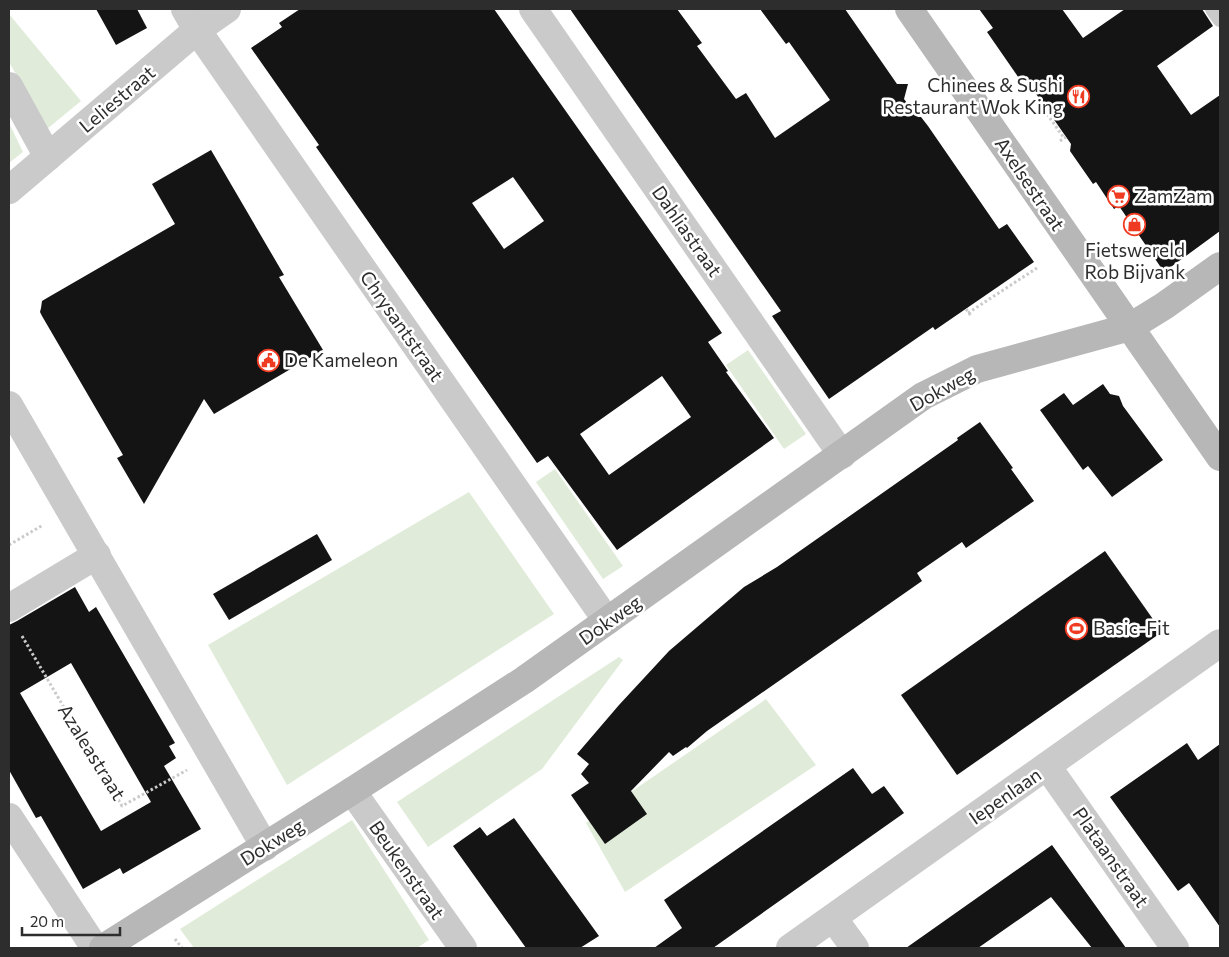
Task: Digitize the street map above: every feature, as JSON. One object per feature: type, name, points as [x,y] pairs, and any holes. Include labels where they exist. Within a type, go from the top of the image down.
[{"type":"street","name":"Leliestraat","points":[[9,190],[48,157],[191,19],[227,9]]},
{"type":"street","name":"Dahliastraat","points":[[532,9],[842,454]]},
{"type":"street","name":"Axelsestraat","points":[[909,9],[1220,457]]},
{"type":"street","name":"Chrysantstraat","points":[[191,19],[607,621]]},
{"type":"street","points":[[9,86],[48,157]]},
{"type":"street","name":"Dokweg","points":[[103,948],[352,792],[524,680],[923,396],[977,369],[1130,327],[1164,306],[1220,266]]},
{"type":"street","points":[[9,405],[264,847]]},
{"type":"street","points":[[14,619],[96,555]]},
{"type":"street","name":"Iepenlaan","points":[[790,948],[1220,643]]},
{"type":"street","name":"Plataanstraat","points":[[1047,766],[1175,948]]},
{"type":"street","name":"Beukenstraat","points":[[352,792],[463,948]]},
{"type":"street","points":[[9,817],[95,948]]},
{"type":"street","points":[[833,918],[855,948]]},
{"type":"lane","points":[[1213,9],[1220,19]]},
{"type":"path","points":[[1047,114],[1065,137],[1060,141]]},
{"type":"path","points":[[972,318],[967,311],[1037,268]]},
{"type":"path","points":[[9,545],[70,510]]},
{"type":"path","name":"Azaleastraat","points":[[14,619],[122,806],[213,756]]},
{"type":"green space","points":[[9,14],[81,101],[47,129],[9,62]]},
{"type":"green space","points":[[9,123],[23,152],[9,163]]},
{"type":"green space","points":[[748,350],[806,434],[784,449],[726,365]]},
{"type":"green space","points":[[555,469],[623,566],[603,579],[536,482]]},
{"type":"green space","points":[[469,492],[554,614],[287,785],[208,645]]},
{"type":"green space","points":[[619,657],[623,660],[542,769],[428,847],[397,802]]},
{"type":"green space","points":[[766,699],[816,765],[625,892],[586,823]]},
{"type":"green space","points":[[352,820],[429,940],[417,948],[194,948],[180,929]]},
{"type":"building","points":[[96,9],[137,9],[147,28],[116,45]]},
{"type":"building","points":[[300,9],[494,9],[722,333],[708,342],[728,371],[726,372],[774,438],[617,550],[548,456],[537,463],[316,147],[319,145],[251,48],[282,27],[279,23]],"holes":[[[513,177],[544,221],[504,249],[472,203]],[[662,376],[691,417],[609,475],[580,434]]]},
{"type":"building","points":[[570,9],[677,9],[702,43],[697,46],[736,99],[746,93],[775,138],[830,100],[789,42],[786,44],[760,9],[845,9],[897,84],[908,84],[904,99],[928,126],[999,229],[1007,224],[1034,262],[935,330],[933,327],[829,399],[772,316],[781,311]]},
{"type":"building","points":[[979,9],[1062,9],[1083,38],[1125,9],[1202,9],[1213,26],[1157,66],[1191,115],[1220,95],[1220,231],[1164,272],[1119,206],[1114,209],[1096,182],[1093,184],[1070,151],[1071,144],[1027,81],[1023,84],[987,32],[993,28]]},
{"type":"building","points":[[211,150],[284,275],[279,277],[323,350],[214,414],[204,399],[144,504],[117,458],[123,455],[42,316],[40,312],[42,301],[175,224],[152,184]]},
{"type":"building","points":[[1103,384],[1110,394],[1119,396],[1123,406],[1163,460],[1112,497],[1088,466],[1083,470],[1040,410],[1064,393],[1073,405]]},
{"type":"building","points":[[980,422],[1034,501],[966,548],[962,542],[917,573],[922,581],[707,731],[687,748],[673,756],[669,752],[631,791],[647,814],[605,844],[571,795],[589,783],[581,774],[589,764],[577,754],[619,705],[669,651],[744,587],[777,567],[958,440],[957,438]]},
{"type":"building","points":[[317,534],[332,560],[229,620],[213,594]]},
{"type":"building","points":[[1105,551],[1162,632],[957,775],[901,695]]},
{"type":"building","points":[[75,587],[89,612],[96,607],[175,743],[169,746],[176,758],[164,766],[201,829],[123,874],[120,868],[83,889],[41,816],[36,818],[9,770],[9,625]],"holes":[[[71,663],[151,802],[101,831],[20,693]]]},
{"type":"building","points":[[1187,743],[1198,760],[1220,744],[1220,927],[1189,883],[1178,891],[1110,797]]},
{"type":"building","points":[[853,768],[872,794],[884,786],[904,813],[713,948],[654,948],[682,928],[664,900]]},
{"type":"building","points":[[514,818],[599,936],[580,948],[526,948],[453,846],[480,827],[487,836]]},
{"type":"building","points":[[1052,845],[1126,948],[1092,948],[1051,897],[978,948],[906,948]]},
{"type":"place","name":"Chinees & Sushi Restaurant Wok King","points":[[1079,96]]},
{"type":"place","name":"ZamZam","points":[[1118,196]]},
{"type":"place","name":"Fietswereld Rob Bijvank","points":[[1135,224]]},
{"type":"place","name":"De Kameleon","points":[[268,360]]},
{"type":"place","name":"Basic-Fit","points":[[1077,628]]}]
